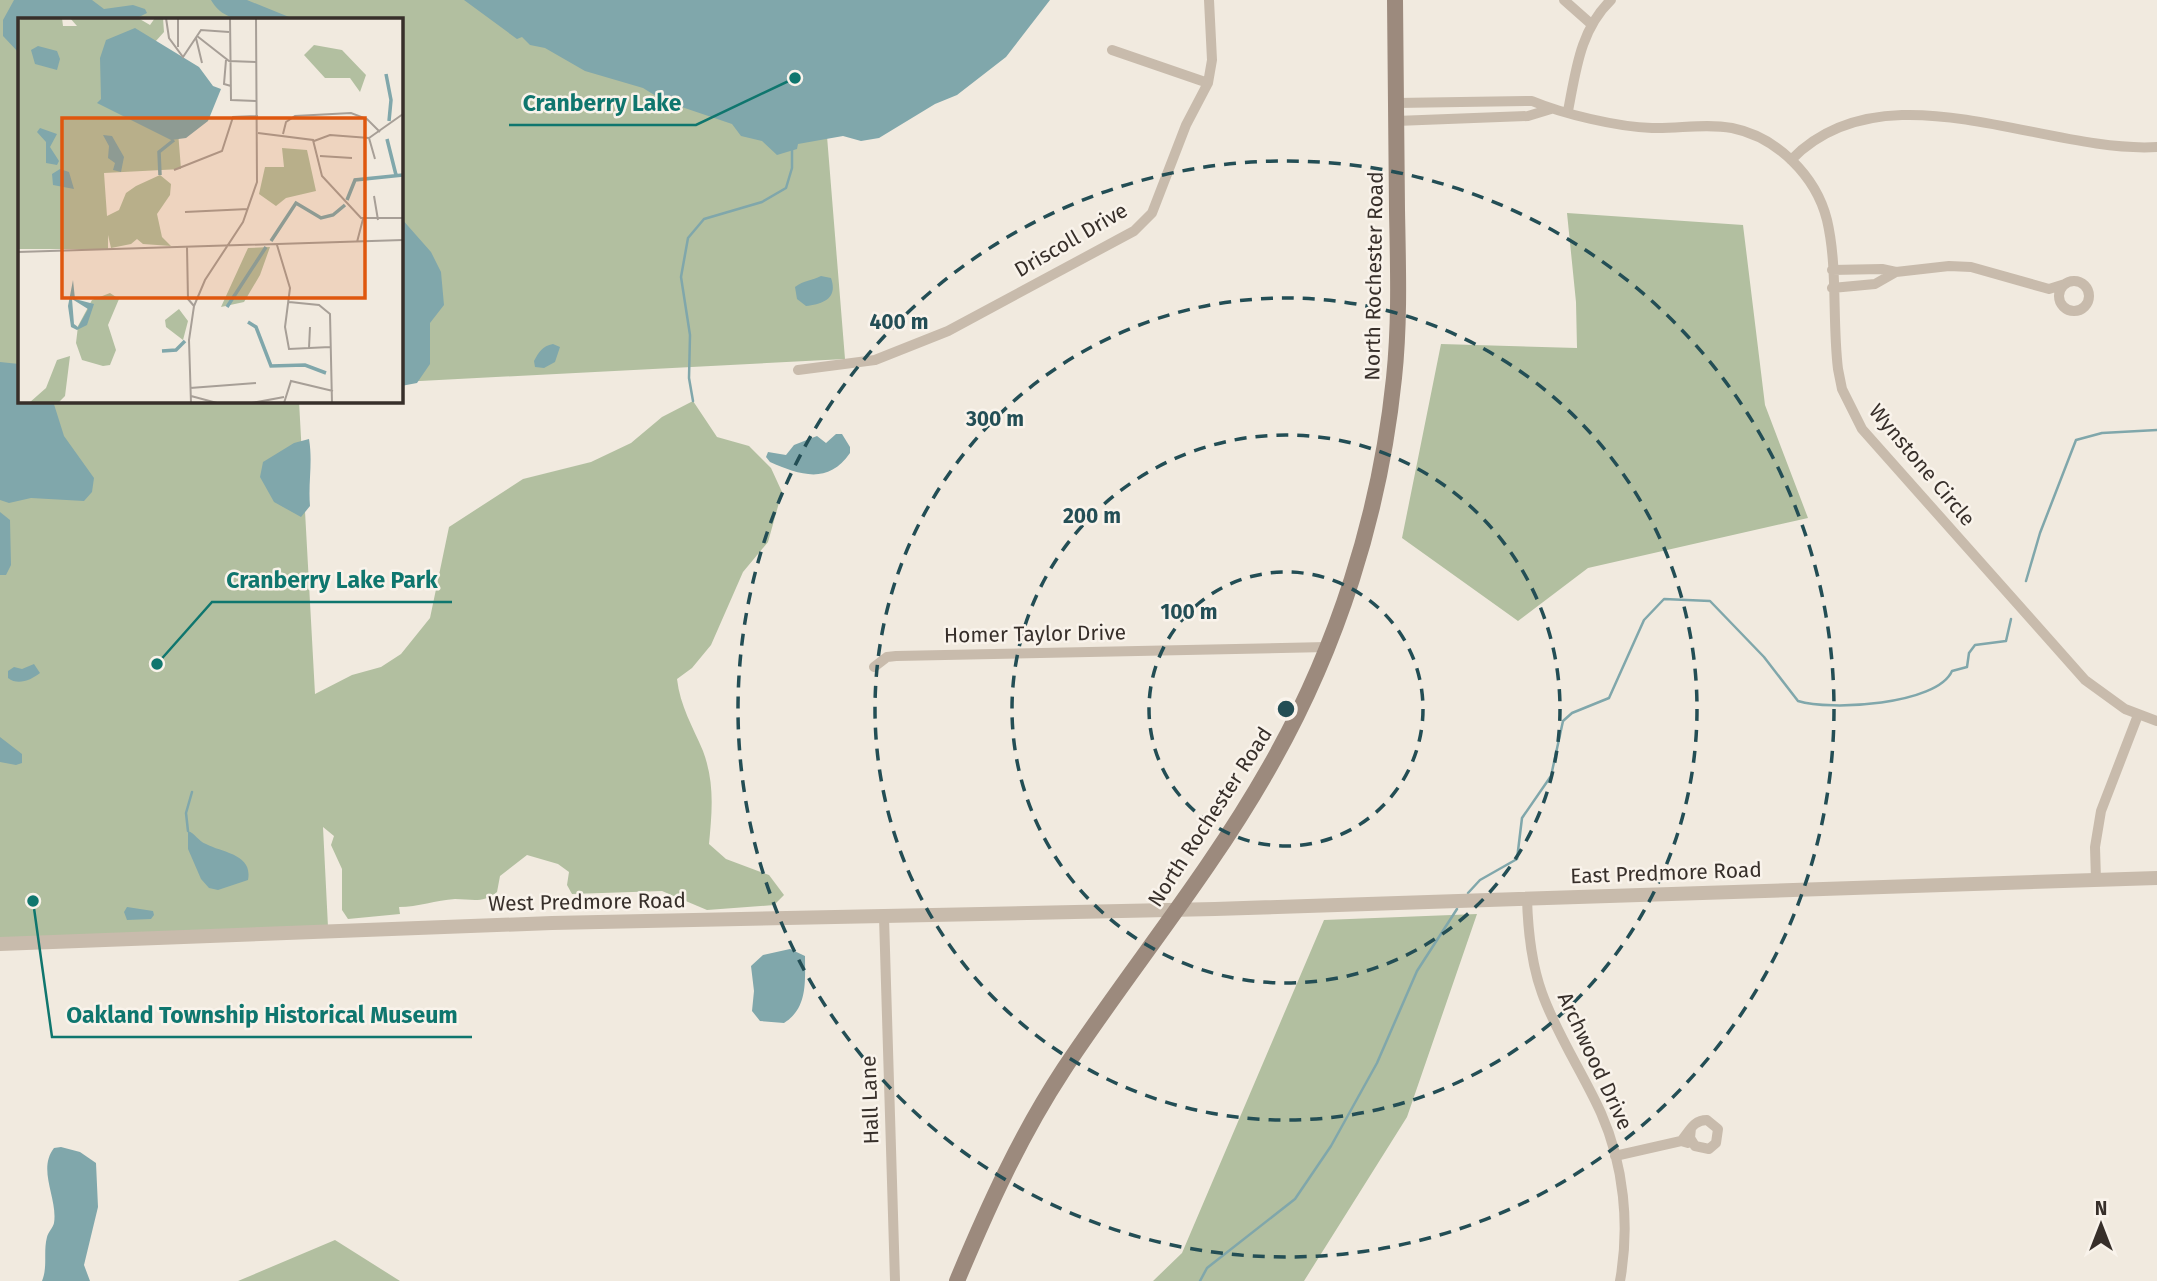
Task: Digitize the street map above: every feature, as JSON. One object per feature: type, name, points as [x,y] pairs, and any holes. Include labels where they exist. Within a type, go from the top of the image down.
[{"type":"main road","name":"North Rochester Road","points":[[957,1281],[1015,1151],[1064,1070],[1176,910],[1267,772],[1306,698],[1363,545],[1389,423],[1398,289],[1395,0]]},
{"type":"street","name":"Driscoll Drive","points":[[798,370],[868,362],[948,331],[1134,231],[1152,213],[1186,125],[1208,83],[1212,60],[1209,0]]},
{"type":"street","points":[[1564,0],[1590,23]]},
{"type":"street","points":[[1568,111],[1580,52],[1590,23],[1609,1]]},
{"type":"street","points":[[1112,50],[1208,83]]},
{"type":"street","name":"Wynstone Circle","points":[[1396,103],[1519,100],[1532,101],[1550,109],[1650,128],[1731,128],[1755,135],[1791,160],[1807,177],[1822,202],[1829,232],[1835,347],[1842,389],[1862,429],[2085,680],[2105,697],[2138,715],[2157,721]]},
{"type":"street","name":"Wynstone Circle","points":[[1396,121],[1528,116],[1550,109]]},
{"type":"street","points":[[1791,160],[1816,138],[1850,123],[1907,117],[1963,118],[2121,147],[2157,147]]},
{"type":"street","points":[[1832,288],[1875,284],[1896,272],[1927,267],[1971,267],[2049,289],[2074,281],[2082,284],[2088,292],[2088,301],[2076,310],[2067,309],[2049,289]]},
{"type":"street","points":[[1832,270],[1882,269],[1896,272]]},
{"type":"street","points":[[2060,302],[2060,292],[2065,284]]},
{"type":"street","name":"Homer Taylor Drive","points":[[874,667],[887,657],[897,656],[1327,647]]},
{"type":"street","points":[[2096,880],[2095,848],[2101,811],[2138,715]]},
{"type":"street","name":"East Predmore Road","points":[[1176,910],[2157,878]]},
{"type":"street","name":"Archwood Drive","points":[[1527,898],[1530,943],[1542,994],[1601,1114],[1615,1156],[1624,1206],[1626,1247],[1620,1281]]},
{"type":"street","name":"West Predmore Road","points":[[0,944],[552,923],[1176,910]]},
{"type":"street","name":"Hall Lane","points":[[884,917],[895,1281]]},
{"type":"street","points":[[1615,1156],[1681,1141],[1704,1150],[1713,1147],[1719,1139],[1718,1129],[1707,1120],[1698,1121],[1681,1141]]},
{"type":"street","points":[[1691,1128],[1690,1138],[1695,1146]]},
{"type":"green space","points":[[0,0],[816,0],[845,359],[402,382],[402,18],[18,18],[18,402],[299,402],[315,694],[352,675],[381,667],[401,654],[430,618],[449,527],[523,479],[591,462],[631,443],[662,417],[693,401],[717,437],[749,446],[771,468],[782,492],[768,542],[743,572],[711,645],[692,668],[677,679],[684,707],[707,763],[712,809],[709,844],[726,859],[769,875],[784,895],[774,905],[707,910],[662,891],[572,894],[567,885],[569,872],[558,864],[527,855],[500,876],[497,892],[486,898],[455,899],[399,907],[400,914],[348,919],[342,910],[342,869],[331,845],[334,836],[323,827],[328,927],[0,940]]},
{"type":"green space","points":[[1567,213],[1743,225],[1765,405],[1808,518],[1588,568],[1518,621],[1402,538],[1441,344],[1577,348],[1576,302]]},
{"type":"green space","points":[[1477,914],[1407,1117],[1304,1281],[1153,1281],[1182,1253],[1324,920]]},
{"type":"green space","points":[[335,1240],[400,1281],[238,1281]]},
{"type":"water","points":[[14,0],[92,0],[104,9],[133,5],[145,9],[147,13],[137,18],[18,18],[18,52],[3,36],[3,20]]},
{"type":"water","points":[[211,0],[247,0],[292,18],[234,18],[218,9]]},
{"type":"water","points":[[464,0],[1050,0],[1006,57],[957,95],[935,104],[879,138],[861,141],[843,136],[798,144],[797,149],[777,155],[762,141],[741,136],[732,124],[664,101],[643,88],[585,71],[545,48],[530,45],[522,37],[517,39]]},
{"type":"water","points":[[402,219],[431,252],[441,272],[444,305],[430,323],[430,364],[417,383],[402,386]]},
{"type":"water","points":[[821,276],[831,278],[831,295],[824,302],[806,306],[797,299],[795,287]]},
{"type":"water","points":[[553,344],[560,347],[555,362],[544,368],[535,367],[534,361],[539,352]]},
{"type":"water","points":[[0,362],[18,364],[18,402],[53,402],[64,436],[94,478],[92,492],[84,501],[31,498],[9,503],[0,500]]},
{"type":"water","points":[[836,434],[842,434],[850,447],[850,453],[832,470],[823,473],[792,471],[770,462],[766,457],[768,452],[786,455],[794,445],[817,436],[826,443]]},
{"type":"water","points":[[309,439],[310,506],[301,517],[274,502],[260,477],[263,462],[294,443]]},
{"type":"water","points":[[0,512],[10,520],[11,565],[6,575],[0,575]]},
{"type":"water","points":[[34,664],[40,673],[33,678],[20,682],[8,678],[8,671],[14,667],[22,669]]},
{"type":"water","points":[[0,737],[22,754],[22,763],[16,765],[0,762]]},
{"type":"water","points":[[188,831],[203,843],[241,860],[246,865],[248,880],[218,890],[209,888],[201,879],[188,849]]},
{"type":"water","points":[[127,907],[153,911],[154,915],[151,919],[127,920],[124,912]]},
{"type":"water","points":[[790,949],[805,956],[805,984],[801,1002],[792,1017],[784,1023],[760,1021],[752,1011],[754,991],[751,966],[763,955]]},
{"type":"water","points":[[54,1148],[80,1152],[96,1163],[98,1207],[84,1265],[90,1281],[42,1281],[46,1243],[54,1223],[47,1165]]},
{"type":"waterway","points":[[693,401],[689,378],[690,335],[681,277],[688,238],[704,219],[762,202],[786,188],[792,168],[792,150]]},
{"type":"waterway","points":[[2026,581],[2040,533],[2076,440],[2102,433],[2157,430]]},
{"type":"waterway","points":[[1468,893],[1480,880],[1517,859],[1522,818],[1551,776],[1563,721],[1572,713],[1609,698],[1644,620],[1664,599],[1710,601],[1764,657],[1798,701],[1813,704],[1857,705],[1905,698],[1926,691],[1942,682],[1952,671],[1967,667],[1969,653],[1975,645],[2006,641],[2011,619]]},
{"type":"waterway","points":[[188,831],[186,813],[192,792]]},
{"type":"waterway","points":[[1200,1281],[1207,1268],[1295,1199],[1331,1146],[1377,1063],[1417,971],[1457,909]]},
{"type":"place","name":"Cranberry Lake","points":[[795,78]]},
{"type":"place","name":"Cranberry Lake Park","points":[[157,664]]},
{"type":"place","name":"Oakland Township Historical Museum","points":[[33,901]]}]
